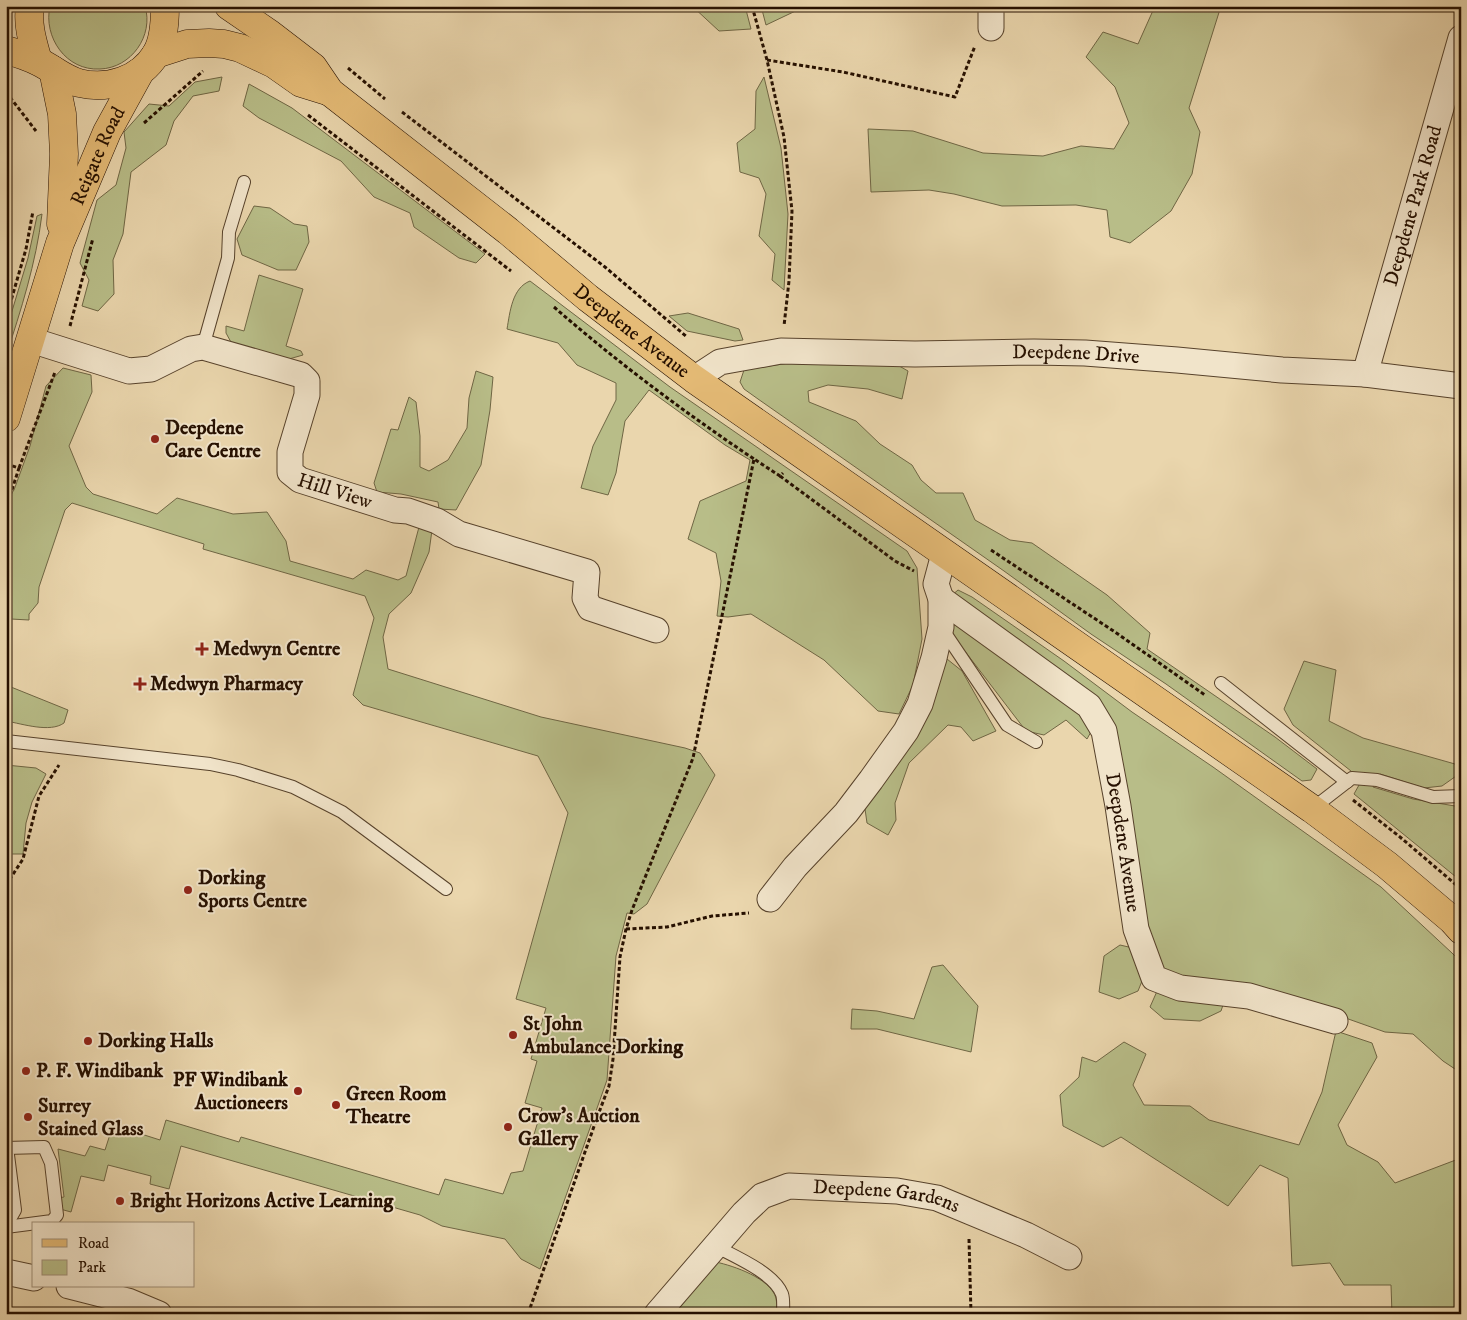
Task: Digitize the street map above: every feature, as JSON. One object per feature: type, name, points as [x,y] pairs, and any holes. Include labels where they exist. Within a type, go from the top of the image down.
[{"type":"main road","name":"Reigate Road","points":[[30,6],[31,34],[62,114],[64,154],[60,243]]},
{"type":"main road","name":"Reigate Road","points":[[6,418],[60,243],[107,132],[148,63],[164,27],[165,6]]},
{"type":"main road","points":[[229,6],[265,30],[313,67],[330,92]]},
{"type":"main road","points":[[6,50],[45,66],[77,83],[97,86],[117,84],[148,63],[187,44],[224,44],[240,48],[274,64],[301,83],[330,92]]},
{"type":"main road","name":"Deepdene Avenue","points":[[330,92],[508,231],[588,298],[694,379],[1312,809],[1388,865],[1461,930]]},
{"type":"street","name":"Deepdene Park Road","points":[[1365,374],[1461,38]]},
{"type":"street","points":[[31,340],[129,371],[151,368],[191,349],[203,347]]},
{"type":"street","name":"Hill View","points":[[203,347],[301,376],[307,381],[307,395],[290,452],[290,472],[300,480],[396,510],[408,511],[437,521],[459,534],[587,572],[585,598],[590,608],[656,630]]},
{"type":"street","name":"Deepdene Drive","points":[[694,379],[720,362],[781,351],[915,354],[985,352],[1085,354],[1177,360],[1282,370],[1365,374],[1461,386]]},
{"type":"street","points":[[770,900],[795,867],[846,813],[906,731],[920,704],[934,658],[941,626],[938,592],[944,554]]},
{"type":"street","name":"Deepdene Avenue","points":[[938,592],[1090,706],[1104,731],[1118,806],[1136,929],[1154,978],[1180,988],[1249,996],[1335,1021]]},
{"type":"street","name":"Deepdene Gardens","points":[[657,1314],[744,1213],[762,1196],[789,1186],[897,1191],[937,1198],[1026,1235],[1069,1256]]},
{"type":"street","points":[[6,1272],[32,1278]]},
{"type":"street","points":[[77,1288],[128,1301],[159,1314]]},
{"type":"lane","points":[[203,347],[228,258],[229,232],[244,182]]},
{"type":"lane","points":[[941,626],[1007,725],[1036,742]]},
{"type":"lane","points":[[1221,683],[1342,786]]},
{"type":"lane","points":[[6,741],[210,764],[238,770],[293,787],[342,812],[446,890]]},
{"type":"lane","points":[[1312,809],[1352,778],[1377,780],[1433,797],[1461,796]]},
{"type":"lane","points":[[6,1148],[44,1147],[51,1163],[57,1215],[52,1221],[44,1222]]},
{"type":"lane","points":[[6,1154],[8,1155],[15,1210],[6,1227]]},
{"type":"lane","points":[[6,1227],[32,1224]]},
{"type":"lane","points":[[715,1246],[752,1267],[776,1284],[782,1296],[783,1314]]},
{"type":"path","points":[[752,6],[767,60],[784,137],[792,211],[789,281],[781,351]]},
{"type":"path","points":[[767,60],[843,72],[955,97],[973,48],[991,17]]},
{"type":"path","points":[[347,67],[390,103]]},
{"type":"path","points":[[397,108],[605,267],[690,340],[720,362]]},
{"type":"path","points":[[304,112],[513,273]]},
{"type":"path","points":[[6,318],[26,249],[33,210]]},
{"type":"path","points":[[6,508],[64,349],[94,235]]},
{"type":"path","points":[[551,305],[647,384],[780,476],[938,592]]},
{"type":"path","points":[[780,476],[798,453]]},
{"type":"path","points":[[528,1314],[610,1086],[614,1059],[620,957],[626,929],[693,758],[754,459]]},
{"type":"path","points":[[6,464],[19,468]]},
{"type":"path","points":[[983,545],[1115,632],[1209,698]]},
{"type":"path","points":[[6,885],[23,858],[39,796],[55,769],[61,763]]},
{"type":"path","points":[[1342,786],[1461,889]]},
{"type":"path","points":[[626,929],[667,927],[712,916],[758,913],[770,900]]},
{"type":"path","points":[[971,1314],[969,1231],[974,1213]]},
{"type":"green space","points":[[50,6],[145,6],[147,17],[143,39],[130,57],[121,63],[100,69],[88,68],[67,58],[60,50],[50,29]]},
{"type":"green space","points":[[692,6],[745,6],[751,29],[719,31]]},
{"type":"green space","points":[[761,6],[806,6],[766,25]]},
{"type":"green space","points":[[1155,6],[1221,6],[1189,108],[1200,132],[1192,174],[1171,211],[1130,243],[1110,237],[1107,210],[1076,205],[1002,206],[929,190],[871,192],[868,129],[913,131],[983,153],[1043,156],[1081,146],[1114,149],[1129,123],[1115,87],[1086,57],[1103,32],[1138,44]]},
{"type":"green space","points":[[222,77],[219,91],[193,96],[174,121],[166,145],[131,172],[123,234],[113,260],[114,294],[98,311],[82,306],[89,280],[80,263],[97,200],[116,185],[126,148],[124,132],[149,104],[169,106],[195,82]]},
{"type":"green space","points":[[764,77],[781,148],[788,214],[784,290],[772,280],[775,254],[759,236],[766,194],[759,178],[740,172],[737,143],[755,129],[756,91]]},
{"type":"green space","points":[[249,84],[292,108],[485,254],[476,263],[459,258],[414,227],[410,213],[374,197],[341,161],[259,118],[243,106]]},
{"type":"green space","points":[[254,206],[270,208],[294,224],[307,226],[309,242],[296,270],[278,270],[242,255],[237,239]]},
{"type":"green space","points":[[42,214],[32,268],[6,356],[6,331],[28,258],[37,216]]},
{"type":"green space","points":[[259,275],[303,289],[286,346],[301,351],[303,355],[289,359],[232,344],[226,333],[226,326],[244,331]]},
{"type":"green space","points":[[530,281],[670,387],[907,551],[917,568],[922,639],[913,685],[899,714],[878,711],[824,660],[751,614],[728,617],[717,616],[721,581],[716,553],[688,539],[700,501],[746,481],[750,460],[725,445],[649,390],[625,421],[616,473],[608,495],[581,488],[593,446],[616,400],[616,383],[577,365],[558,343],[507,329],[513,301],[519,289]]},
{"type":"green space","points":[[688,313],[739,329],[743,340],[735,341],[687,331],[669,316]]},
{"type":"green space","points":[[789,363],[894,363],[908,371],[902,399],[868,389],[828,385],[808,391],[809,402],[856,421],[880,444],[912,465],[921,480],[936,493],[963,493],[975,520],[1010,540],[1032,543],[1107,595],[1150,633],[1147,649],[1275,737],[1317,769],[1311,780],[1302,781],[1166,684],[1091,634],[744,389],[740,382],[744,370]]},
{"type":"green space","points":[[63,368],[91,375],[92,392],[69,446],[86,487],[93,494],[157,514],[177,498],[233,514],[267,512],[286,541],[290,561],[353,579],[366,570],[398,580],[406,576],[419,527],[432,530],[429,552],[411,593],[389,614],[383,637],[388,669],[541,717],[685,748],[700,753],[715,775],[647,904],[634,914],[627,913],[616,956],[607,1080],[540,1269],[521,1259],[505,1239],[442,1226],[420,1215],[181,1146],[169,1189],[150,1184],[151,1176],[108,1165],[104,1181],[81,1176],[71,1212],[60,1209],[58,1198],[64,1197],[58,1149],[85,1156],[90,1146],[105,1150],[113,1125],[160,1140],[166,1120],[239,1142],[241,1137],[439,1195],[445,1179],[503,1194],[511,1173],[523,1171],[542,1108],[525,1103],[537,1061],[531,1059],[546,1008],[516,999],[568,813],[538,756],[363,705],[353,695],[374,618],[365,596],[203,549],[204,544],[72,503],[65,510],[39,587],[38,603],[29,614],[29,620],[11,619],[6,646],[6,501],[14,490],[30,446],[46,386]]},
{"type":"green space","points":[[476,371],[493,377],[490,410],[481,465],[456,510],[439,509],[438,502],[401,494],[377,492],[374,483],[391,429],[398,430],[409,397],[416,402],[420,436],[420,467],[429,471],[448,460],[467,428],[469,398]]},
{"type":"green space","points":[[958,590],[972,597],[1064,661],[1132,712],[1213,767],[1381,887],[1452,953],[1461,962],[1461,1073],[1443,1061],[1413,1034],[1385,1032],[1306,1004],[1183,982],[1159,969],[1142,928],[1115,731],[951,596]]},
{"type":"green space","points":[[960,622],[1085,712],[1092,730],[1087,739],[1066,720],[1044,735],[1026,731],[951,633],[954,625]]},
{"type":"green space","points":[[947,659],[962,671],[996,731],[973,741],[961,727],[948,725],[909,763],[895,803],[896,820],[888,835],[867,823],[864,802],[934,669]]},
{"type":"green space","points":[[1304,661],[1336,670],[1329,721],[1363,738],[1455,764],[1459,774],[1442,786],[1424,788],[1380,774],[1373,787],[1413,799],[1455,806],[1461,810],[1461,881],[1354,794],[1359,785],[1351,771],[1293,725],[1284,709]]},
{"type":"green space","points":[[6,685],[68,710],[64,723],[44,728],[6,721]]},
{"type":"green space","points":[[6,765],[36,768],[46,774],[32,802],[26,823],[23,854],[6,854]]},
{"type":"green space","points":[[1120,945],[1133,948],[1142,981],[1138,991],[1119,999],[1099,992],[1104,956]]},
{"type":"green space","points":[[943,965],[978,1006],[971,1052],[877,1029],[851,1029],[852,1009],[877,1011],[914,1019],[932,967]]},
{"type":"green space","points":[[1158,989],[1224,1002],[1221,1011],[1200,1021],[1164,1019],[1150,1007]]},
{"type":"green space","points":[[1336,1031],[1372,1043],[1377,1057],[1338,1125],[1347,1145],[1378,1162],[1395,1183],[1461,1158],[1461,1314],[1392,1314],[1391,1285],[1344,1285],[1330,1263],[1292,1266],[1288,1178],[1260,1165],[1228,1206],[1121,1137],[1103,1147],[1063,1126],[1060,1095],[1079,1077],[1082,1057],[1096,1062],[1124,1042],[1146,1054],[1133,1085],[1144,1105],[1190,1106],[1209,1120],[1299,1145],[1322,1092]]},
{"type":"green space","points":[[716,1262],[732,1266],[767,1284],[776,1298],[778,1314],[674,1314]]},
{"type":"place","name":"Deepdene Care Centre","points":[[155,439]]},
{"type":"place","name":"Medwyn Centre","points":[[202,649]]},
{"type":"place","name":"Medwyn Pharmacy","points":[[140,684]]},
{"type":"place","name":"Dorking Sports Centre","points":[[188,890]]},
{"type":"place","name":"St John Ambulance Dorking","points":[[513,1035]]},
{"type":"place","name":"Dorking Halls","points":[[88,1041]]},
{"type":"place","name":"P. F. Windibank","points":[[26,1071]]},
{"type":"place","name":"PF Windibank Auctioneers","points":[[298,1091]]},
{"type":"place","name":"Green Room Theatre","points":[[336,1105]]},
{"type":"place","name":"Surrey Stained Glass","points":[[28,1117]]},
{"type":"place","name":"Crow's Auction Gallery","points":[[508,1127]]},
{"type":"place","name":"Bright Horizons Active Learning","points":[[120,1201]]}]
